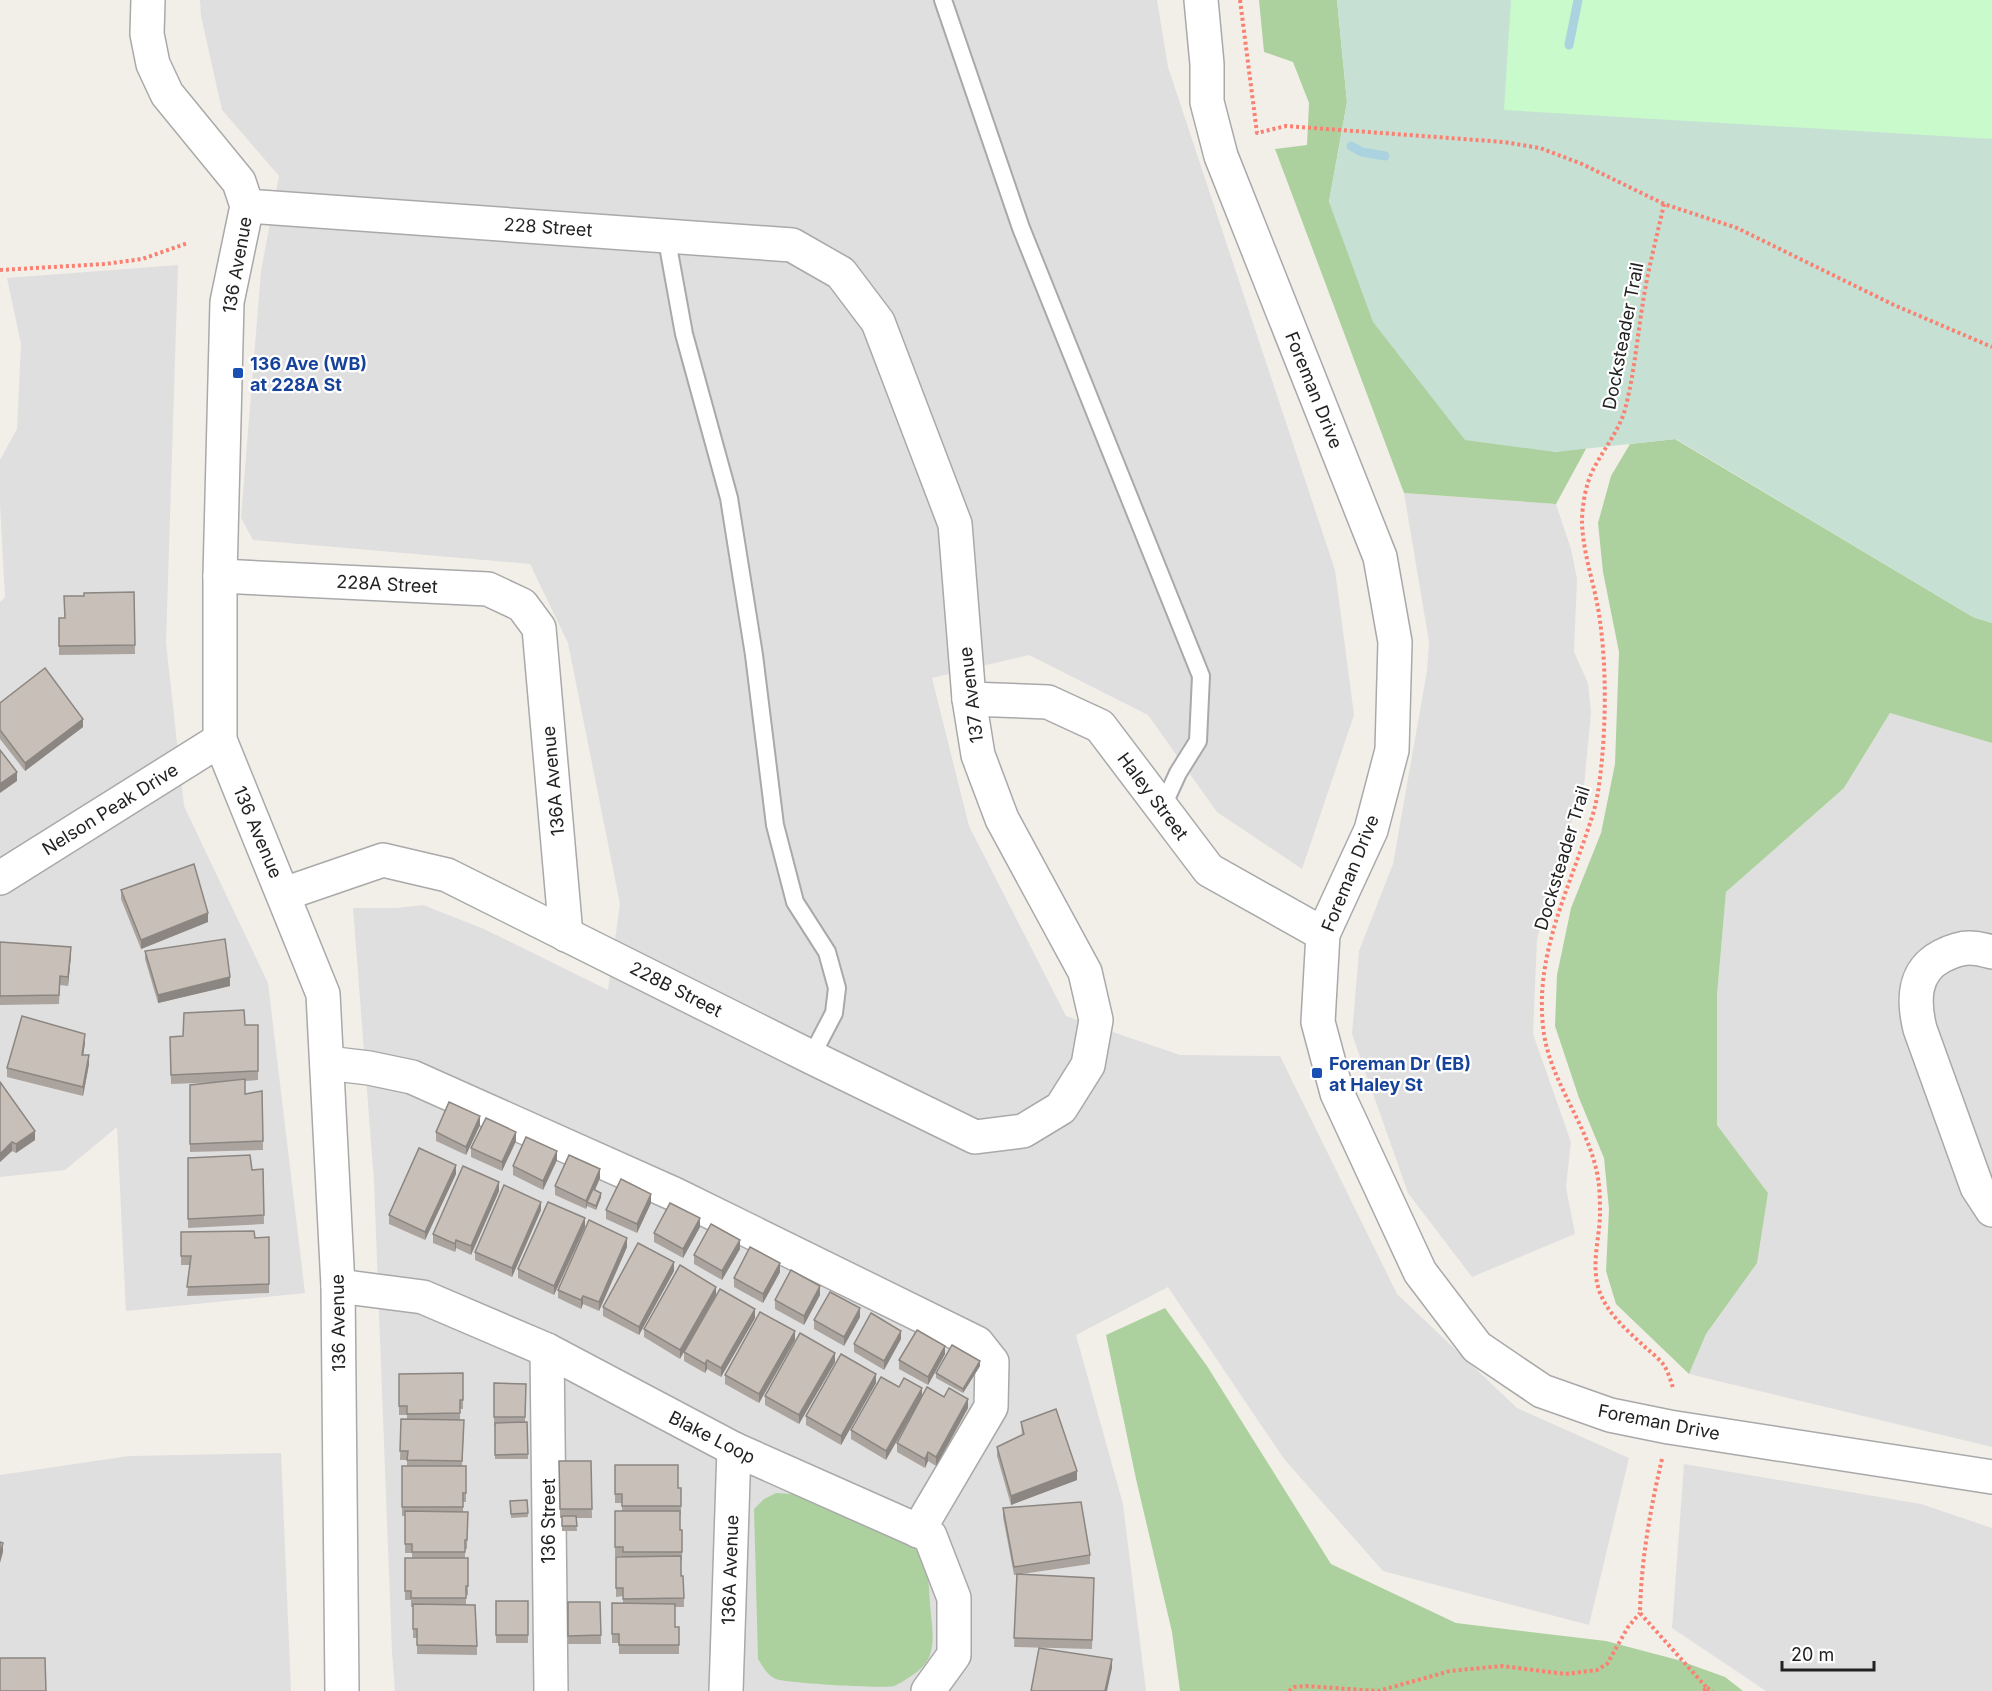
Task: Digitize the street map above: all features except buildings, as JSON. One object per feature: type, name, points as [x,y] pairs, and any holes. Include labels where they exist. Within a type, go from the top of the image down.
[{"type":"street","name":"136 Avenue","points":[[148,0],[147,34],[153,64],[167,94],[239,182],[247,206],[227,303],[220,576],[220,740],[323,994],[338,1286],[342,1691]]},
{"type":"street","name":"Foreman Drive","points":[[1201,0],[1207,64],[1207,102],[1221,156],[1380,557],[1395,642],[1392,750],[1371,831],[1323,934],[1318,1022],[1337,1093],[1420,1272],[1477,1347],[1542,1391],[1610,1415],[1669,1427],[1992,1477]]},
{"type":"street","name":"228 Street","points":[[247,206],[792,245],[841,273]]},
{"type":"street","name":"137 Avenue","points":[[841,273],[878,322],[955,524],[969,699],[978,755],[1002,819],[1085,972],[1096,1020],[1088,1065],[1061,1108]]},
{"type":"street","name":"228A Street","points":[[220,576],[488,589],[522,605],[539,628]]},
{"type":"street","name":"136A Avenue","points":[[539,628],[566,934]]},
{"type":"street","name":"Haley Street","points":[[969,699],[1048,702],[1100,726],[1209,870],[1323,934]]},
{"type":"street","name":"Nelson Peak Drive","points":[[0,878],[220,740]]},
{"type":"street","name":"228B Street","points":[[284,894],[383,860],[447,875],[975,1137],[1023,1131],[1061,1108]]},
{"type":"street","points":[[1992,951],[1969,948],[1951,951],[1935,960],[1923,971],[1917,989],[1916,1011],[1920,1029],[1977,1187],[1992,1210]]},
{"type":"street","points":[[327,1063],[369,1068],[412,1077],[674,1194],[977,1343],[992,1362],[992,1407],[918,1531]]},
{"type":"street","name":"Blake Loop","points":[[338,1286],[423,1297],[547,1350],[734,1449],[930,1536],[954,1598],[954,1655],[928,1691]]},
{"type":"street","name":"136 Street","points":[[547,1350],[551,1691]]},
{"type":"street","name":"136A Avenue","points":[[726,1691],[734,1449]]},
{"type":"lane","points":[[943,0],[1021,228],[1201,676],[1198,741],[1178,773],[1162,808]]},
{"type":"lane","points":[[666,235],[684,334],[729,498],[754,655],[775,825],[795,902],[827,952],[837,988],[834,1013],[812,1057]]},
{"type":"path","points":[[1240,0],[1257,133],[1286,126],[1504,142],[1540,148],[1582,164],[1664,204],[1737,228],[1894,305],[1992,347]]},
{"type":"path","name":"Docksteader Trail","points":[[1664,204],[1644,298],[1632,380],[1623,416],[1610,444],[1592,471],[1585,498],[1582,521],[1584,544],[1601,623],[1604,667],[1603,754],[1599,793],[1548,950],[1543,988],[1543,1026],[1549,1055],[1590,1147],[1598,1179],[1600,1215],[1596,1274],[1599,1290],[1620,1324],[1663,1364],[1673,1388]]},
{"type":"path","points":[[0,270],[105,264],[142,258],[188,243]]},
{"type":"path","points":[[1289,1691],[1294,1687],[1306,1686],[1378,1691],[1450,1671],[1502,1666],[1565,1674],[1596,1670],[1607,1664],[1618,1642],[1640,1613],[1649,1517],[1662,1459]]},
{"type":"path","points":[[1640,1613],[1705,1690],[1713,1691]]},
{"type":"shaded area","points":[[200,0],[1157,0],[1168,67],[1335,570],[1354,715],[1302,869],[1217,812],[1148,715],[1029,655],[932,678],[969,826],[1066,1016],[1180,1055],[1280,1056],[1397,1294],[1517,1408],[1629,1458],[1589,1625],[1383,1571],[1284,1459],[1168,1287],[1076,1335],[1123,1504],[1146,1691],[395,1691],[374,1182],[353,908],[396,908],[423,905],[484,929],[608,990],[620,904],[568,643],[530,564],[253,540],[241,518],[261,271],[279,176],[222,110],[201,16]]},
{"type":"shaded area","points":[[178,265],[166,643],[184,806],[268,983],[305,1293],[126,1311],[117,1127],[65,1170],[0,1177],[0,602],[5,597],[0,460],[17,429],[21,344],[7,278]]},
{"type":"shaded area","points":[[1404,493],[1556,504],[1571,549],[1577,579],[1574,652],[1588,683],[1591,712],[1584,786],[1556,866],[1537,939],[1533,1034],[1571,1142],[1566,1187],[1575,1234],[1472,1277],[1408,1193],[1352,1034],[1359,951],[1393,864],[1427,671],[1429,642]]},
{"type":"shaded area","points":[[1890,713],[1992,743],[1992,1447],[1689,1374],[1706,1334],[1756,1263],[1768,1193],[1717,1125],[1717,995],[1726,892],[1844,788]]},
{"type":"shaded area","points":[[281,1453],[291,1691],[0,1691],[0,1475],[129,1456]]},
{"type":"shaded area","points":[[1684,1464],[1921,1504],[1992,1528],[1992,1691],[1766,1691],[1672,1628]]},
{"type":"green space","points":[[1259,0],[1337,0],[1347,102],[1329,202],[1555,452],[1587,447],[1556,504],[1404,493],[1275,149],[1307,145],[1309,103],[1293,62],[1264,52]]},
{"type":"green space","points":[[1337,0],[1992,0],[1992,623],[1973,617],[1676,439],[1555,452],[1465,440],[1373,322],[1329,202],[1347,102]]},
{"type":"green space","points":[[1511,0],[1992,0],[1992,139],[1504,110]]},
{"type":"green space","points":[[1675,439],[1973,617],[1992,623],[1992,743],[1890,713],[1844,788],[1726,892],[1717,995],[1717,1125],[1768,1193],[1757,1263],[1706,1334],[1689,1374],[1616,1304],[1606,1271],[1609,1209],[1604,1158],[1579,1098],[1555,1026],[1557,975],[1571,908],[1601,833],[1615,764],[1619,652],[1603,572],[1598,523],[1611,476],[1630,444]]},
{"type":"green space","points":[[1165,1308],[1207,1366],[1331,1564],[1456,1623],[1606,1641],[1678,1660],[1725,1677],[1743,1691],[1180,1691],[1172,1632],[1136,1479],[1106,1335]]},
{"type":"green space","points":[[776,1493],[793,1494],[905,1538],[913,1546],[923,1561],[928,1575],[933,1636],[928,1659],[918,1671],[894,1686],[874,1687],[783,1681],[776,1679],[766,1670],[758,1659],[754,1509],[764,1499]]},
{"type":"waterway","points":[[1569,45],[1578,0]]},
{"type":"waterway","points":[[1351,146],[1362,152],[1385,156]]},
{"type":"place","name":"136 Ave (WB) at 228A St","points":[[238,373]]},
{"type":"place","name":"Foreman Dr (EB) at Haley St","points":[[1317,1073]]}]
